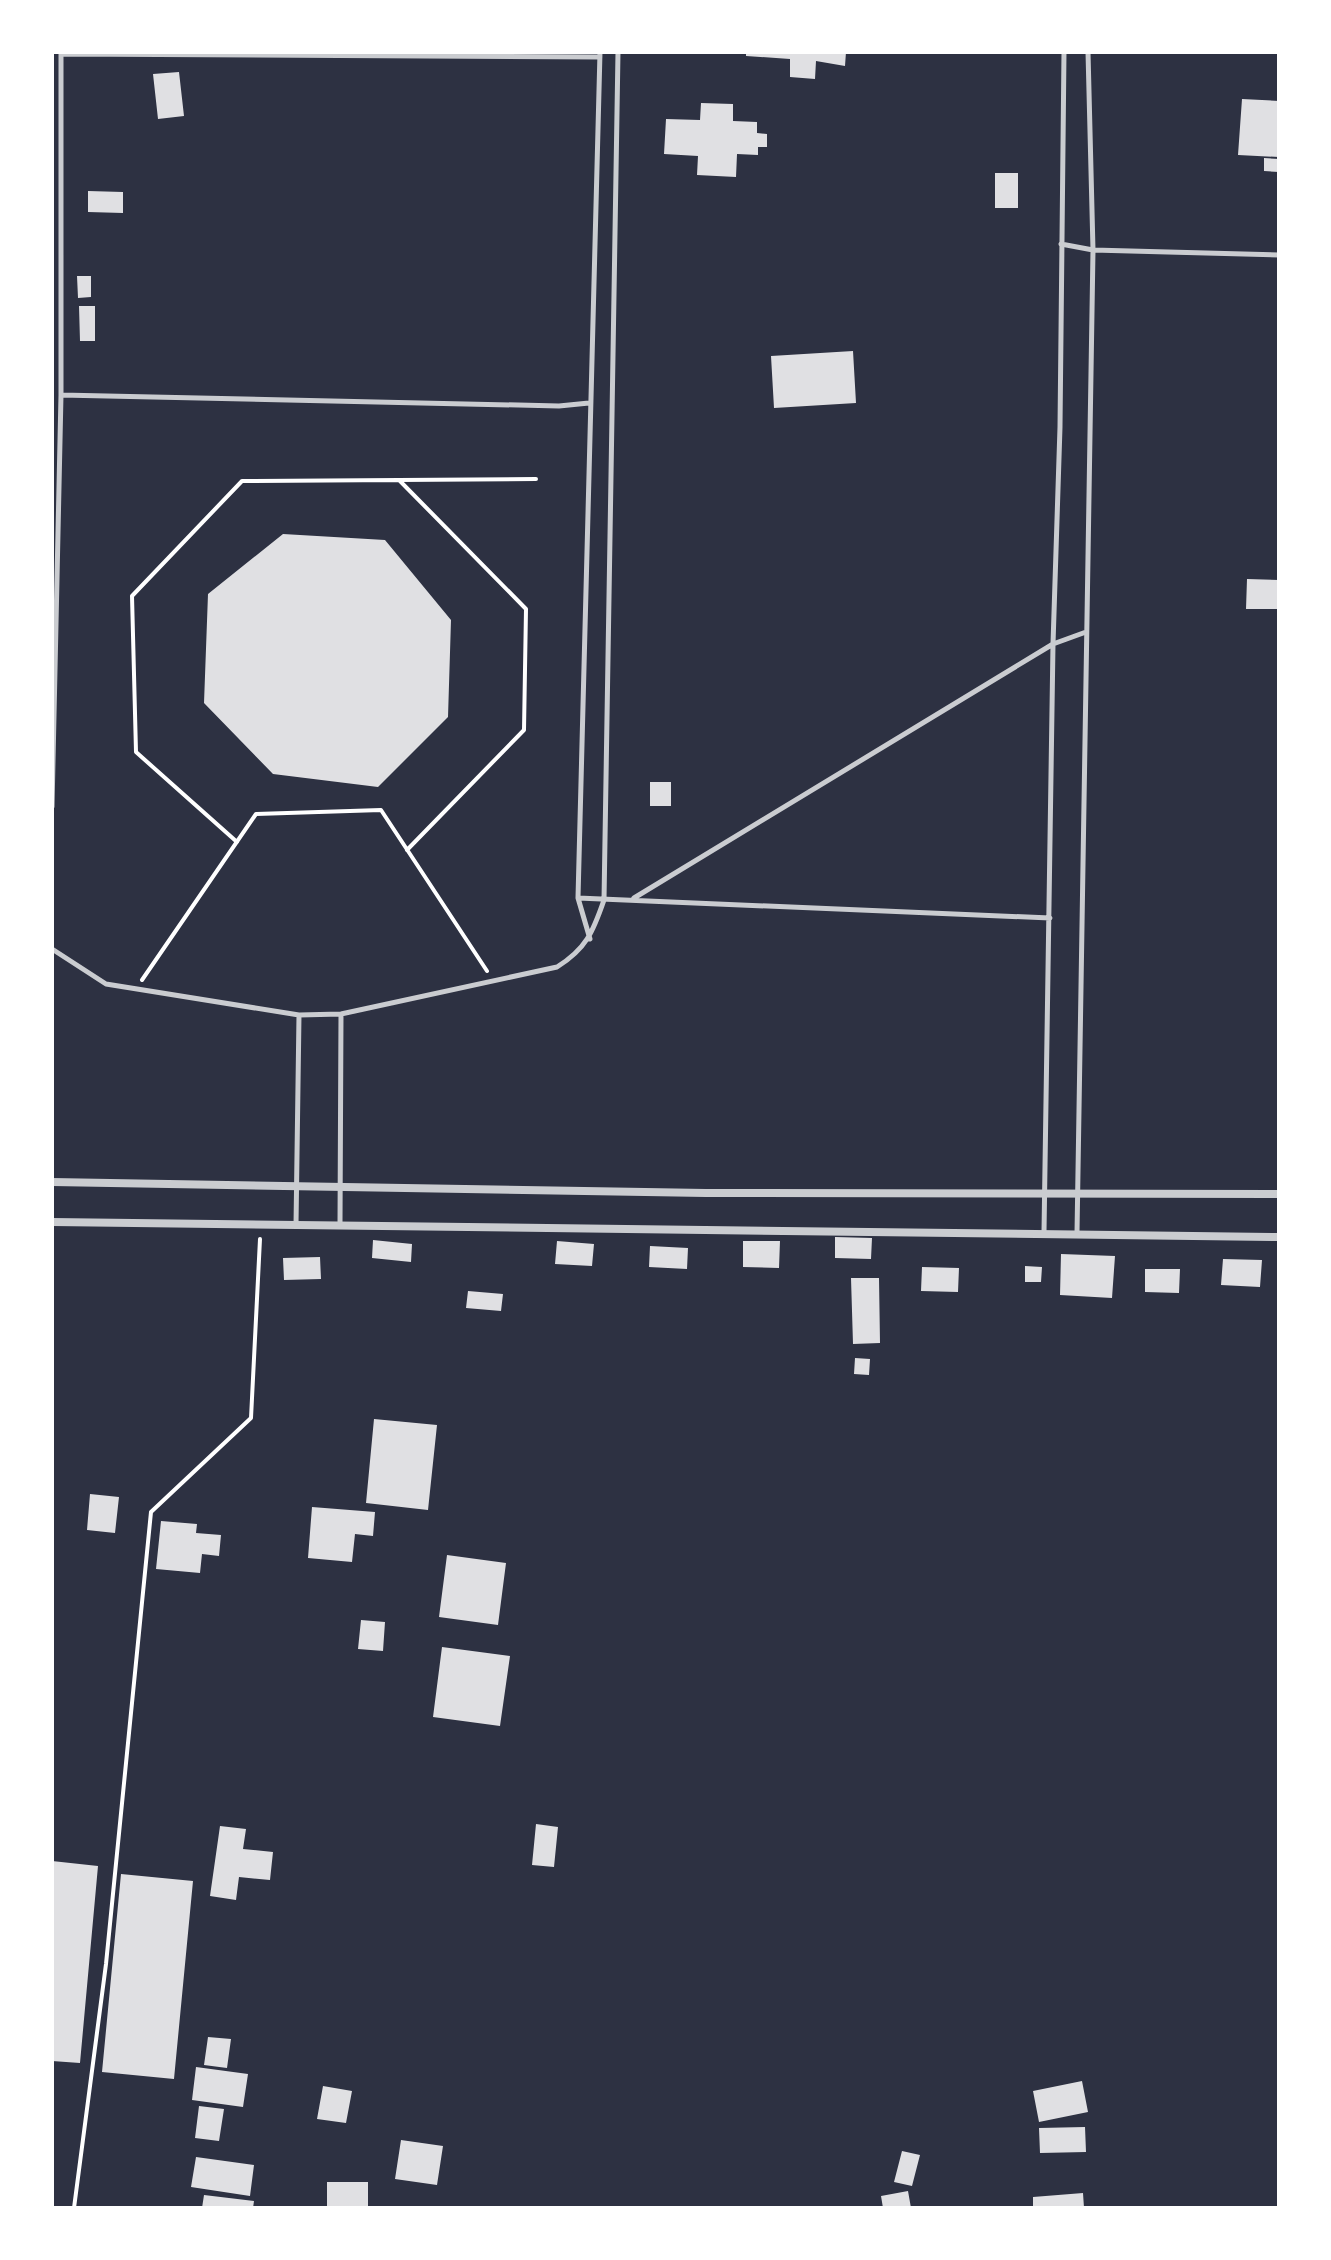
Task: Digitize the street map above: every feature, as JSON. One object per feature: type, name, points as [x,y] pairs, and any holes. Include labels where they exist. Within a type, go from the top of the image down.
[{"type":"street","points":[[52,1182],[706,1193],[1279,1194]]},
{"type":"street","points":[[52,1222],[1279,1237]]},
{"type":"lane","points":[[52,949],[106,984],[299,1015],[341,1014],[557,967],[578,953],[590,940],[604,900],[618,52]]},
{"type":"lane","points":[[1044,1232],[1064,52]]},
{"type":"lane","points":[[1077,1233],[1093,250],[1088,52]]},
{"type":"lane","points":[[52,807],[61,395],[61,53],[600,54],[578,898],[590,940]]},
{"type":"lane","points":[[1061,244],[1093,250],[1279,255]]},
{"type":"lane","points":[[61,395],[559,406],[589,403]]},
{"type":"lane","points":[[634,898],[1053,644],[1086,632]]},
{"type":"lane","points":[[578,898],[1050,918]]},
{"type":"lane","points":[[340,1225],[341,1014]]},
{"type":"lane","points":[[296,1225],[299,1015]]},
{"type":"path","points":[[237,842],[136,752],[132,596],[242,481],[536,479]]},
{"type":"path","points":[[399,480],[526,609],[524,730],[407,850]]},
{"type":"path","points":[[136,989],[256,814],[381,810],[494,982]]},
{"type":"path","points":[[74,2208],[106,1964],[151,1512],[251,1418],[261,1224]]},
{"type":"building","points":[[746,52],[846,52],[845,66],[816,61],[815,79],[790,77],[790,59],[746,56]]},
{"type":"building","points":[[179,72],[184,116],[158,119],[153,74]]},
{"type":"building","points":[[1242,99],[1279,101],[1279,157],[1238,155]]},
{"type":"building","points":[[701,103],[733,104],[733,121],[757,122],[757,133],[767,134],[767,147],[758,147],[758,155],[737,154],[736,177],[697,175],[698,156],[664,154],[666,119],[700,120]]},
{"type":"building","points":[[1264,158],[1279,159],[1279,172],[1264,171]]},
{"type":"building","points":[[995,173],[1018,173],[1018,208],[995,208]]},
{"type":"building","points":[[88,191],[123,192],[123,213],[88,212]]},
{"type":"building","points":[[77,276],[91,276],[91,297],[78,298]]},
{"type":"building","points":[[79,306],[95,306],[95,341],[80,341]]},
{"type":"building","points":[[853,351],[856,403],[774,408],[771,356]]},
{"type":"building","points":[[283,534],[385,540],[451,620],[448,717],[378,787],[273,774],[204,703],[208,594]]},
{"type":"building","points":[[1247,579],[1279,580],[1279,609],[1246,609]]},
{"type":"building","points":[[650,782],[671,782],[671,806],[650,806]]},
{"type":"building","points":[[835,1237],[872,1238],[871,1259],[835,1258]]},
{"type":"building","points":[[373,1240],[412,1244],[411,1262],[372,1258]]},
{"type":"building","points":[[557,1241],[594,1244],[592,1266],[555,1264]]},
{"type":"building","points":[[743,1241],[780,1241],[779,1268],[743,1267]]},
{"type":"building","points":[[650,1246],[688,1248],[687,1269],[649,1267]]},
{"type":"building","points":[[1061,1254],[1115,1256],[1112,1298],[1060,1295]]},
{"type":"building","points":[[320,1257],[321,1279],[284,1280],[283,1258]]},
{"type":"building","points":[[1223,1259],[1262,1260],[1260,1287],[1221,1285]]},
{"type":"building","points":[[1025,1266],[1042,1267],[1041,1282],[1025,1282]]},
{"type":"building","points":[[922,1267],[959,1268],[958,1292],[921,1291]]},
{"type":"building","points":[[1145,1269],[1180,1269],[1179,1293],[1145,1292]]},
{"type":"building","points":[[851,1278],[879,1278],[880,1343],[853,1344]]},
{"type":"building","points":[[468,1291],[503,1294],[501,1311],[466,1308]]},
{"type":"building","points":[[855,1358],[870,1359],[869,1375],[854,1374]]},
{"type":"building","points":[[374,1419],[437,1425],[428,1510],[366,1503]]},
{"type":"building","points":[[90,1494],[119,1497],[115,1533],[87,1530]]},
{"type":"building","points":[[312,1507],[375,1512],[373,1536],[355,1534],[352,1562],[308,1558]]},
{"type":"building","points":[[161,1521],[197,1524],[196,1533],[221,1535],[219,1556],[202,1554],[200,1573],[156,1569]]},
{"type":"building","points":[[447,1555],[506,1563],[498,1625],[439,1617]]},
{"type":"building","points":[[361,1620],[385,1622],[383,1651],[358,1649]]},
{"type":"building","points":[[442,1647],[510,1656],[500,1726],[433,1717]]},
{"type":"building","points":[[536,1824],[558,1827],[554,1867],[532,1865]]},
{"type":"building","points":[[220,1826],[246,1829],[243,1849],[273,1852],[270,1880],[239,1877],[236,1900],[210,1896]]},
{"type":"building","points":[[52,1861],[98,1866],[80,2063],[52,2061]]},
{"type":"building","points":[[121,1874],[193,1881],[174,2079],[102,2072]]},
{"type":"building","points":[[208,2037],[231,2039],[227,2068],[204,2065]]},
{"type":"building","points":[[196,2067],[248,2074],[243,2107],[192,2100]]},
{"type":"building","points":[[1082,2081],[1088,2112],[1039,2122],[1033,2091]]},
{"type":"building","points":[[323,2086],[352,2091],[346,2123],[317,2119]]},
{"type":"building","points":[[199,2106],[224,2109],[219,2141],[195,2138]]},
{"type":"building","points":[[1085,2127],[1086,2152],[1040,2153],[1039,2128]]},
{"type":"building","points":[[401,2140],[443,2146],[437,2185],[395,2179]]},
{"type":"building","points":[[902,2151],[920,2155],[912,2186],[894,2182]]},
{"type":"building","points":[[196,2157],[254,2165],[250,2196],[191,2187]]},
{"type":"building","points":[[327,2182],[368,2182],[368,2208],[327,2208]]},
{"type":"building","points":[[908,2191],[911,2208],[883,2208],[881,2196]]},
{"type":"building","points":[[1083,2193],[1084,2208],[1033,2208],[1033,2197]]},
{"type":"building","points":[[204,2195],[254,2201],[253,2208],[202,2208]]}]
